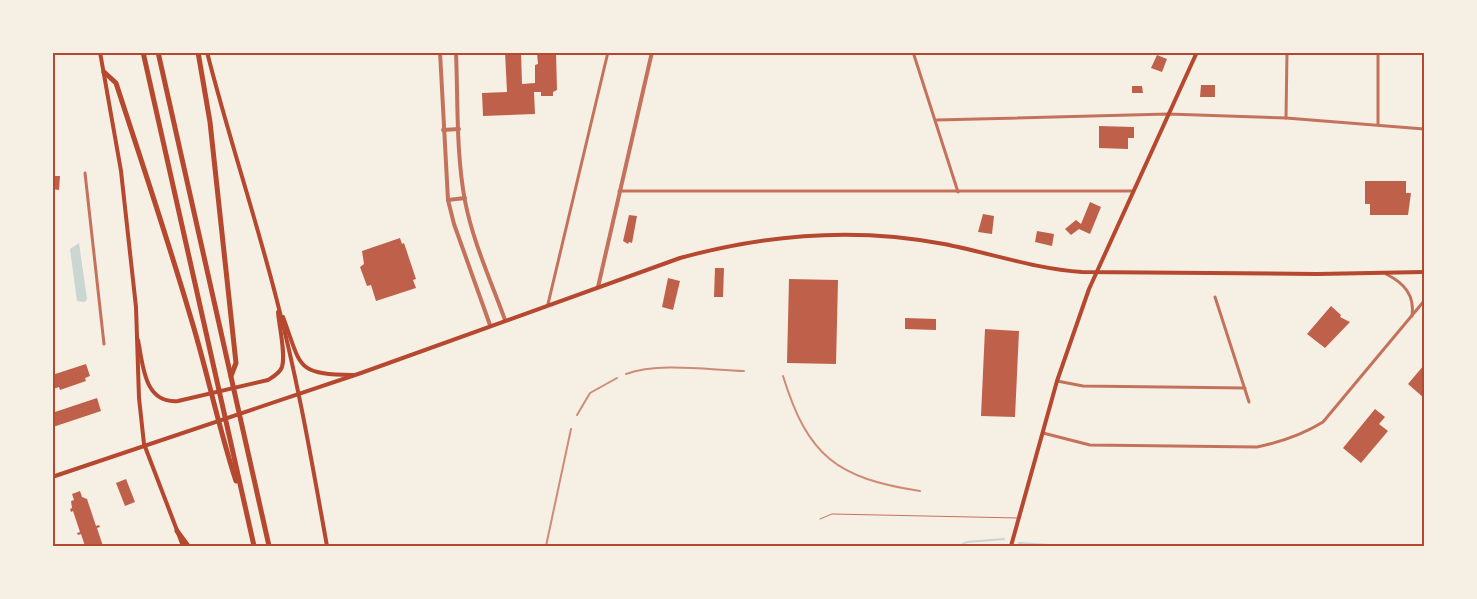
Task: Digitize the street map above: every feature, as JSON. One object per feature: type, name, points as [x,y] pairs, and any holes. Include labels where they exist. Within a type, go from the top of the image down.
[{"type":"highway","points":[[143,52],[254,546]]},
{"type":"highway","points":[[158,52],[270,546]]},
{"type":"highway","points":[[198,52],[210,122],[236,363],[231,376]]},
{"type":"highway","points":[[104,72],[116,82],[190,315],[216,406],[223,442],[245,509]]},
{"type":"highway","points":[[177,531],[188,546]]},
{"type":"main road","points":[[100,52],[121,171],[136,328],[139,398],[144,444],[183,546]]},
{"type":"main road","points":[[207,52],[228,134],[276,298],[300,392],[327,546]]},
{"type":"main road","points":[[1011,546],[1057,381],[1096,272],[1196,52]]},
{"type":"main road","points":[[52,476],[144,444],[264,406],[300,392],[357,375],[548,304],[715,248],[796,236],[873,235],[920,240],[1055,270],[1096,272],[1424,272]]},
{"type":"main road","points":[[136,328],[148,384],[156,396],[168,402],[185,399],[268,380],[282,368],[276,298]]},
{"type":"main road","points":[[276,298],[302,364],[310,371],[323,374],[357,375]]},
{"type":"street","points":[[440,52],[448,200],[454,224],[490,325]]},
{"type":"street","points":[[456,52],[459,129],[465,198],[472,230],[505,320]]},
{"type":"street","points":[[548,304],[608,52]]},
{"type":"street","points":[[598,287],[652,52]]},
{"type":"street","points":[[914,52],[958,192]]},
{"type":"street","points":[[1286,118],[1287,52]]},
{"type":"street","points":[[1378,52],[1378,124]]},
{"type":"street","points":[[936,120],[1168,114],[1286,118],[1424,129]]},
{"type":"street","points":[[443,130],[459,129]]},
{"type":"street","points":[[85,172],[104,344]]},
{"type":"street","points":[[619,192],[1132,191]]},
{"type":"street","points":[[448,200],[465,198]]},
{"type":"street","points":[[1386,273],[1399,281],[1410,294],[1413,309],[1411,318]]},
{"type":"street","points":[[1216,297],[1249,402]]},
{"type":"street","points":[[1043,433],[1090,445],[1257,447],[1277,443],[1306,433],[1323,422],[1424,301]]},
{"type":"street","points":[[1057,381],[1084,386],[1244,388]]},
{"type":"lane","points":[[820,520],[832,514],[1019,518]]},
{"type":"shaded area","points":[[79,243],[87,299],[85,302],[77,301],[70,249]]},
{"type":"building","points":[[505,52],[521,52],[522,84],[535,83],[535,65],[538,64],[537,53],[556,52],[557,90],[553,92],[553,96],[541,96],[541,92],[534,92],[535,114],[483,116],[482,93],[507,92]]},
{"type":"building","points":[[1157,55],[1167,59],[1162,72],[1151,68]]},
{"type":"building","points":[[1201,85],[1215,85],[1215,97],[1200,97]]},
{"type":"building","points":[[1132,86],[1142,86],[1143,93],[1132,93]]},
{"type":"building","points":[[1099,126],[1134,127],[1134,138],[1128,138],[1128,149],[1099,148]]},
{"type":"building","points":[[52,176],[60,176],[59,190],[52,189]]},
{"type":"building","points":[[1365,181],[1406,181],[1406,193],[1411,193],[1408,215],[1370,215],[1370,204],[1365,204]]},
{"type":"building","points":[[1090,202],[1101,207],[1090,234],[1079,229],[1071,235],[1065,229],[1076,220],[1081,224]]},
{"type":"building","points":[[983,214],[994,216],[992,234],[978,232]]},
{"type":"building","points":[[629,215],[637,216],[632,243],[629,242],[628,244],[623,241]]},
{"type":"building","points":[[1037,231],[1054,234],[1052,246],[1035,242]]},
{"type":"building","points":[[400,238],[402,244],[404,243],[416,279],[413,280],[416,288],[376,301],[371,285],[367,286],[360,267],[364,264],[362,251]]},
{"type":"building","points":[[715,268],[724,268],[723,297],[714,297]]},
{"type":"building","points":[[668,278],[680,281],[673,310],[662,307]]},
{"type":"building","points":[[789,279],[838,280],[836,364],[787,363]]},
{"type":"building","points":[[1331,306],[1341,315],[1340,317],[1350,322],[1325,348],[1307,334]]},
{"type":"building","points":[[905,318],[936,319],[936,330],[905,329]]},
{"type":"building","points":[[985,329],[1019,331],[1015,417],[981,416]]},
{"type":"building","points":[[86,364],[90,376],[85,378],[86,381],[60,390],[59,387],[53,389],[52,375]]},
{"type":"building","points":[[1424,365],[1424,398],[1408,384]]},
{"type":"building","points":[[97,398],[101,411],[53,427],[52,413]]},
{"type":"building","points":[[1375,409],[1385,417],[1379,424],[1388,431],[1361,463],[1343,448]]},
{"type":"building","points":[[126,479],[135,502],[125,506],[116,483]]},
{"type":"building","points":[[80,491],[82,497],[87,499],[96,526],[99,525],[100,527],[97,528],[103,546],[85,546],[81,534],[78,535],[77,533],[80,532],[73,511],[71,512],[70,509],[72,508],[71,501],[74,500],[72,494]]},
{"type":"waterway","points":[[959,546],[967,542],[1004,539]]},
{"type":"waterway","points":[[1019,543],[1066,546]]},
{"type":"railway","points":[[626,374],[653,368],[700,368],[744,371]]},
{"type":"railway","points":[[783,376],[803,426],[815,445],[830,459],[847,470],[867,479],[891,486],[920,491]]},
{"type":"railway","points":[[577,415],[590,393],[617,378]]},
{"type":"railway","points":[[546,546],[571,429]]}]
